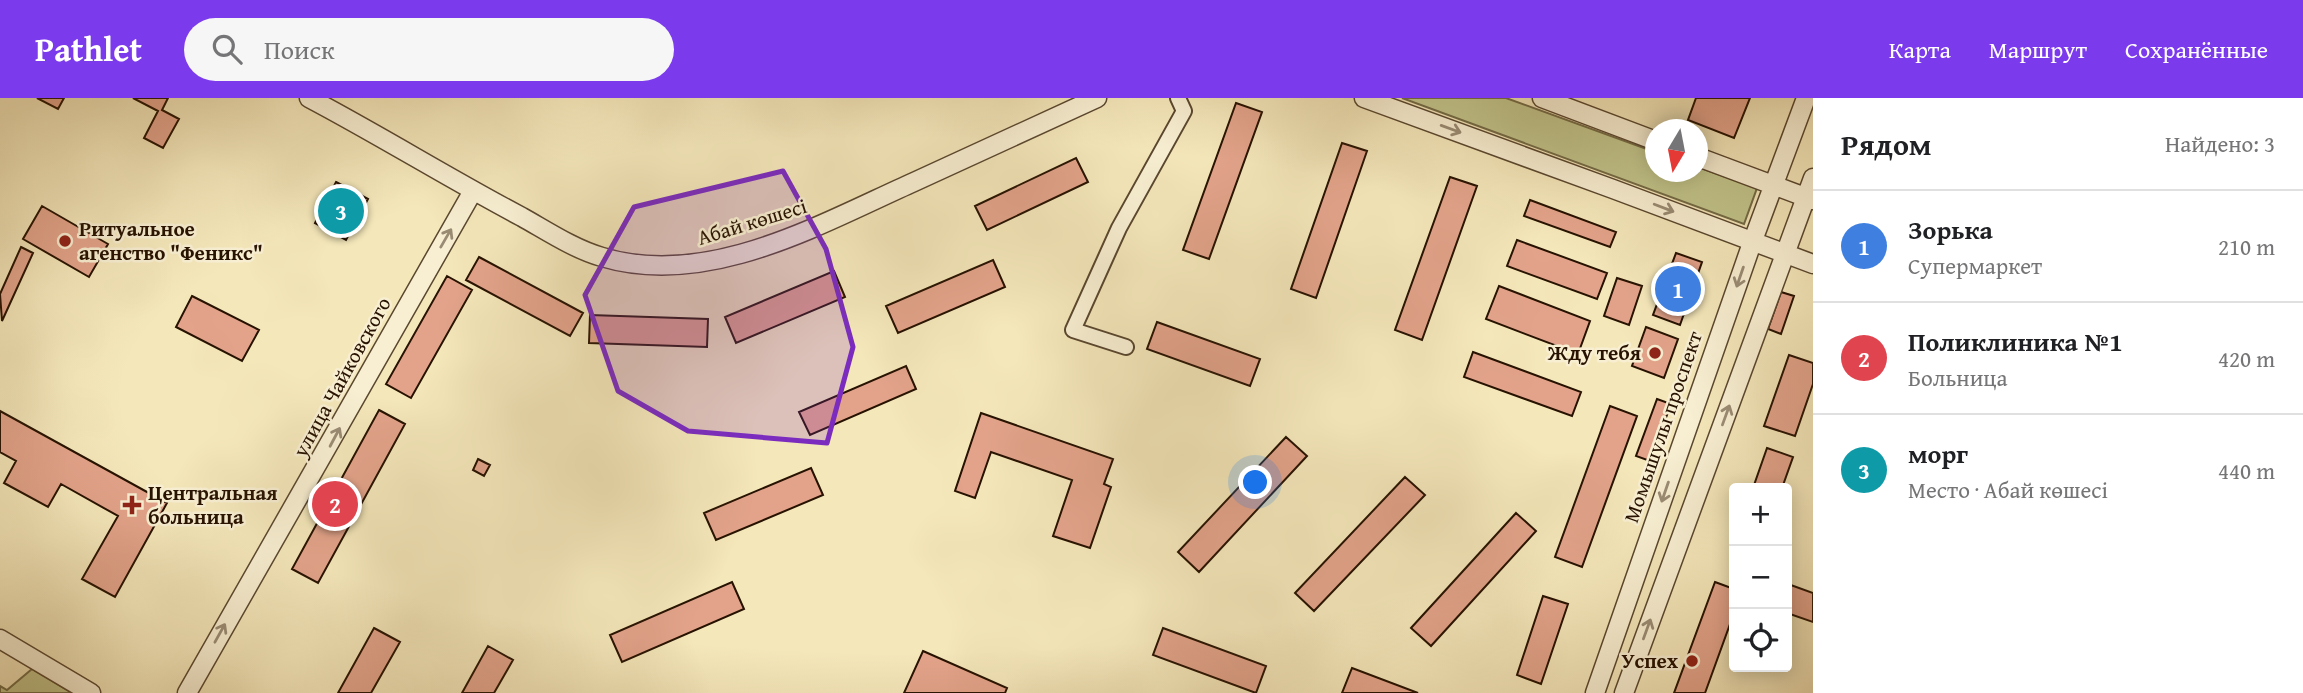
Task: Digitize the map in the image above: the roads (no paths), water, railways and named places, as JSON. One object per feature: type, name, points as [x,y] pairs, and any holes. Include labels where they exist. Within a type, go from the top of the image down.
[{"type":"street","name":"Абай көшесі","points":[[309,98],[473,191],[602,257],[652,265],[685,265],[725,258],[807,232],[1097,98]]},
{"type":"street","points":[[1126,347],[1073,330],[1119,228],[1184,111],[1178,98]]},
{"type":"street","points":[[1364,98],[1813,264]]},
{"type":"street","points":[[1542,98],[1645,137]]},
{"type":"street","name":"Момышулы проспект","points":[[1595,693],[1752,243],[1806,98]]},
{"type":"street","points":[[1708,161],[1810,199]]},
{"type":"street","points":[[1624,693],[1786,254],[1810,199],[1813,178]]},
{"type":"street","name":"улица Чайковского","points":[[187,693],[473,191]]},
{"type":"street","points":[[0,639],[92,693]]},
{"type":"place","name":"морг","points":[[341,211]]},
{"type":"place","name":"Ритуальное агенство \"Феникс\"","points":[[65,241]]},
{"type":"place","name":"Зорька","points":[[1678,289]]},
{"type":"place","name":"Жду тебя","points":[[1655,353]]},
{"type":"place","name":"Поликлиника №1","points":[[335,504]]},
{"type":"place","name":"Центральная больница","points":[[132,505]]},
{"type":"place","name":"Успех","points":[[1692,661]]}]
